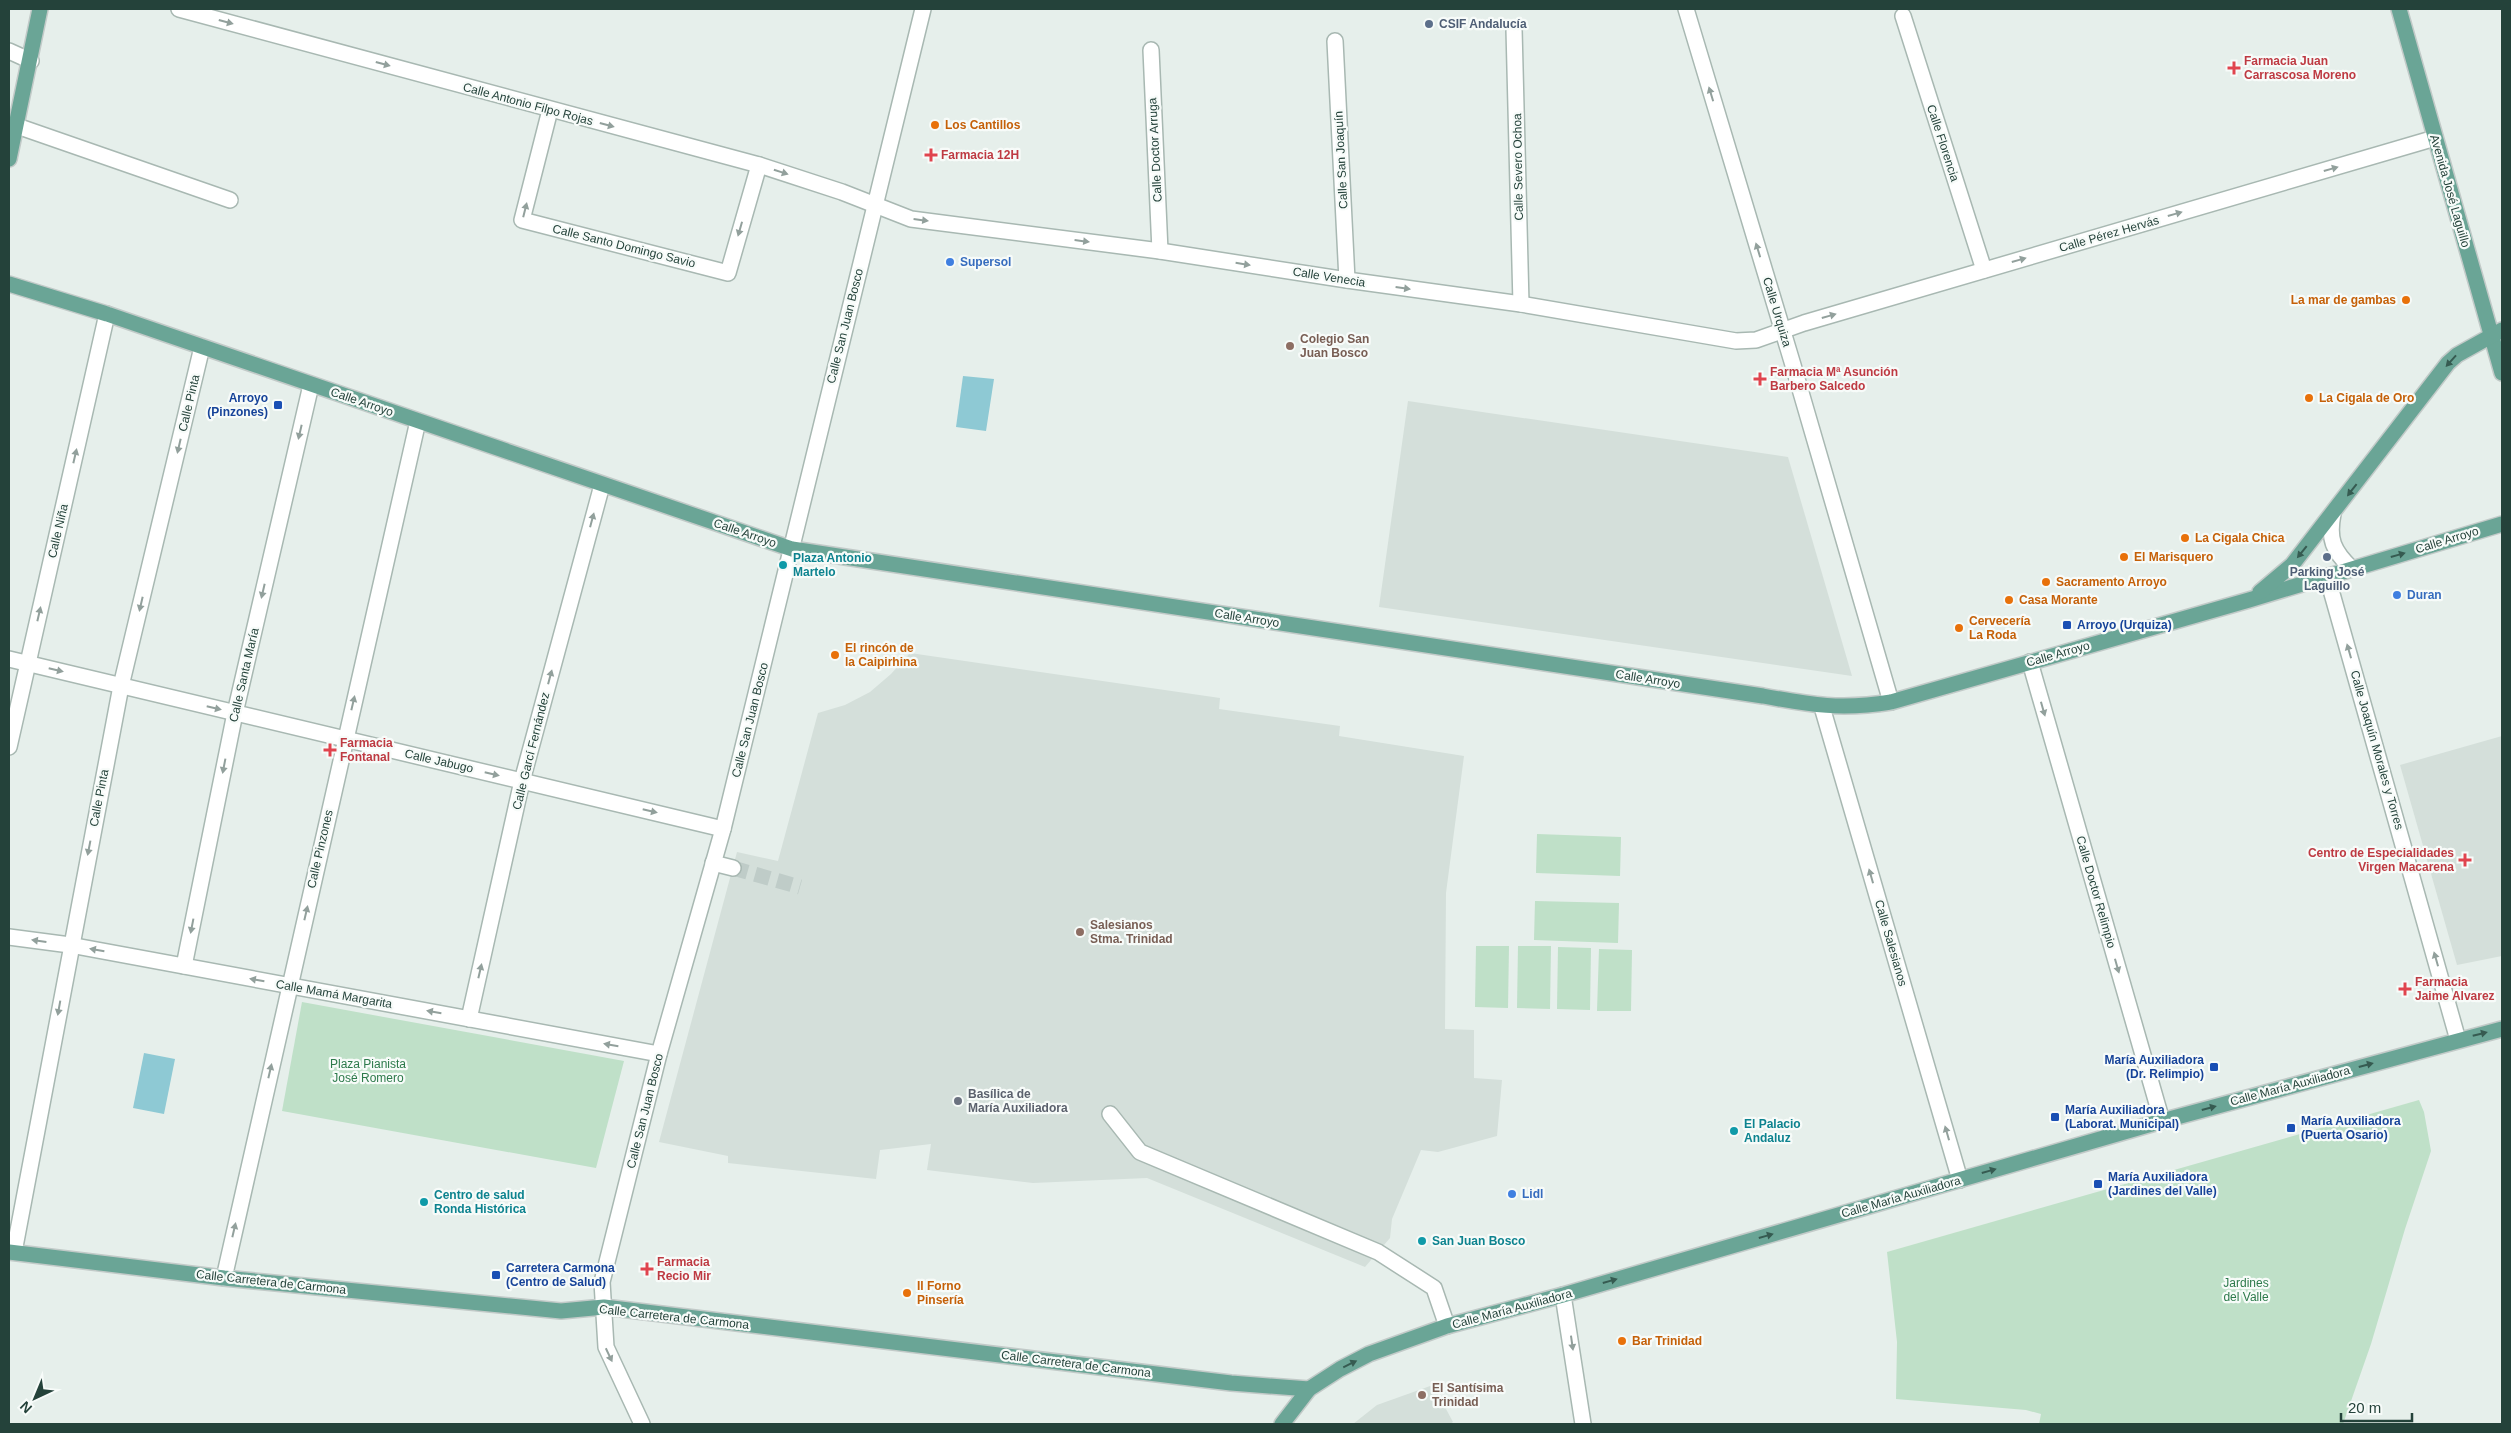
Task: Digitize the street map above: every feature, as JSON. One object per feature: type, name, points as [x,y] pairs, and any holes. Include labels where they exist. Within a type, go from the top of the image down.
[{"type":"main road","points":[[9,160],[31,61],[40,9]]},
{"type":"main road","name":"Avenida José Laguillo","points":[[2399,9],[2435,138],[2497,332],[2502,373]]},
{"type":"main road","name":"Calle Arroyo","points":[[9,284],[107,314],[792,549],[1764,696],[1822,707],[1850,708],[1891,702],[2249,600],[2502,524]]},
{"type":"main road","points":[[2249,600],[2273,584],[2292,566],[2448,363],[2457,355],[2497,332]]},
{"type":"main road","name":"Calle María Auxiliadora","points":[[1282,1424],[1309,1389],[1340,1369],[1369,1354],[1447,1326],[1563,1295],[2162,1121],[2502,1029]]},
{"type":"main road","name":"Calle Carretera de Carmona","points":[[11,1252],[224,1278],[561,1311],[604,1307],[1224,1382],[1309,1389]]},
{"type":"street","name":"Calle Antonio Filpo Rojas","points":[[179,9],[759,165],[842,192],[874,205]]},
{"type":"street","name":"Calle San Juan Bosco","points":[[642,1424],[606,1347],[602,1282],[659,1054],[723,829],[923,9]]},
{"type":"street","name":"Calle Urquiza","points":[[1686,9],[1783,330],[1891,702]]},
{"type":"street","name":"Calle Florencia","points":[[1903,16],[1984,270]]},
{"type":"street","name":"Calle Severo Ochoa","points":[[1514,29],[1521,304]]},
{"type":"street","name":"Calle San Joaquín","points":[[1335,41],[1347,280]]},
{"type":"street","name":"Calle Doctor Arruga","points":[[1151,50],[1160,251]]},
{"type":"street","points":[[9,51],[31,61]]},
{"type":"street","name":"Calle Santo Domingo Savio","points":[[550,110],[522,220],[728,273],[759,165]]},
{"type":"street","points":[[17,126],[230,200]]},
{"type":"street","name":"Calle Pérez Hervás","points":[[1783,330],[2435,138]]},
{"type":"street","name":"Calle Venecia","points":[[874,205],[911,219],[1160,251],[1347,280],[1521,304],[1736,341],[1756,340],[1783,330]]},
{"type":"street","name":"Calle Niña","points":[[9,747],[107,314]]},
{"type":"street","name":"Calle Pinta","points":[[11,1252],[122,686],[202,347]]},
{"type":"street","name":"Calle Santa María","points":[[184,966],[235,713],[311,385]]},
{"type":"street","name":"Calle Pinzones","points":[[224,1278],[418,421]]},
{"type":"street","name":"Calle Garcí Fernández","points":[[469,1019],[522,781],[602,485]]},
{"type":"street","points":[[2333,514],[2329,533],[2340,557],[2352,569]]},
{"type":"street","name":"Calle Joaquín Morales y Torres","points":[[2327,576],[2458,1040]]},
{"type":"street","name":"Calle Jabugo","points":[[9,659],[723,829]]},
{"type":"street","name":"Calle Doctor Relimpio","points":[[2030,662],[2162,1121]]},
{"type":"street","name":"Calle Salesianos","points":[[1822,707],[1960,1180]]},
{"type":"street","points":[[713,863],[732,868]]},
{"type":"street","name":"Calle Mamá Margarita","points":[[9,937],[70,945],[659,1054]]},
{"type":"street","points":[[1110,1114],[1140,1152],[1378,1252],[1434,1288],[1447,1326]]},
{"type":"street","points":[[1563,1295],[1583,1424]]},
{"type":"shaded area","points":[[1408,401],[1788,457],[1852,676],[1379,607]]},
{"type":"shaded area","name":"Salesianos Stma. Trinidad","points":[[910,653],[1220,698],[1219,709],[1340,726],[1339,736],[1464,756],[1446,893],[1445,1029],[1474,1030],[1474,1078],[1502,1080],[1497,1136],[1438,1152],[1421,1150],[1392,1219],[1390,1238],[1365,1267],[1147,1178],[1033,1183],[927,1170],[931,1144],[880,1150],[876,1179],[728,1163],[728,1156],[659,1142],[737,852],[778,861],[818,713],[845,705],[870,692],[891,674]]},
{"type":"shaded area","name":"Centro de Especialidades Virgen Macarena","points":[[2502,736],[2502,956],[2457,965],[2400,765]]},
{"type":"shaded area","name":"EI Santísima Trinidad","points":[[1433,1385],[1453,1422],[1450,1424],[1353,1424],[1377,1405]]},
{"type":"green space","points":[[1537,834],[1621,837],[1620,876],[1536,873]]},
{"type":"green space","points":[[1535,901],[1619,903],[1618,943],[1534,940]]},
{"type":"green space","points":[[1476,946],[1509,946],[1508,1008],[1475,1007]]},
{"type":"green space","points":[[1518,946],[1551,946],[1550,1009],[1517,1008]]},
{"type":"green space","points":[[1558,947],[1591,948],[1590,1010],[1557,1009]]},
{"type":"green space","points":[[1599,949],[1632,950],[1631,1011],[1597,1011]]},
{"type":"green space","name":"Plaza Pianista José Romero","points":[[302,1002],[624,1061],[596,1168],[282,1111]]},
{"type":"green space","name":"Jardines del Valle","points":[[2419,1100],[2424,1112],[2431,1151],[2405,1229],[2371,1344],[2343,1424],[2039,1424],[2041,1414],[2026,1410],[1896,1399],[1897,1342],[1887,1252]]},
{"type":"water","points":[[963,376],[994,379],[986,431],[956,427]]},
{"type":"water","points":[[144,1053],[175,1059],[164,1114],[133,1108]]},
{"type":"tunnel","points":[[733,868],[800,887]]},
{"type":"place","name":"CSIF Andalucía","points":[[1429,24]]},
{"type":"place","name":"Farmacia Juan Carrascosa Moreno","points":[[2234,68]]},
{"type":"place","name":"Los Cantillos","points":[[935,125]]},
{"type":"place","name":"Farmacia 12H","points":[[931,155]]},
{"type":"place","name":"Supersol","points":[[950,262]]},
{"type":"place","name":"La mar de gambas","points":[[2406,300]]},
{"type":"place","name":"Colegio San Juan Bosco","points":[[1290,346]]},
{"type":"place","name":"Farmacia Mª Asunción Barbero Salcedo","points":[[1760,379]]},
{"type":"place","name":"La Cigala de Oro","points":[[2309,398]]},
{"type":"place","name":"Arroyo (Pinzones)","points":[[278,405]]},
{"type":"place","name":"La Cigala Chica","points":[[2185,538]]},
{"type":"place","name":"El Marisquero","points":[[2124,557]]},
{"type":"place","name":"Parking José Laguillo","points":[[2327,557]]},
{"type":"place","name":"Plaza Antonio Martelo","points":[[783,565]]},
{"type":"place","name":"Sacramento Arroyo","points":[[2046,582]]},
{"type":"place","name":"Duran","points":[[2397,595]]},
{"type":"place","name":"Casa Morante","points":[[2009,600]]},
{"type":"place","name":"Arroyo (Urquiza)","points":[[2067,625]]},
{"type":"place","name":"Cervecería La Roda","points":[[1959,628]]},
{"type":"place","name":"El rincón de la Caipirhina","points":[[835,655]]},
{"type":"place","name":"Farmacia Fontanal","points":[[330,750]]},
{"type":"place","name":"Centro de Especialidades Virgen Macarena","points":[[2465,860]]},
{"type":"place","name":"Salesianos Stma. Trinidad","points":[[1080,932]]},
{"type":"place","name":"Farmacia Jaime Alvarez","points":[[2405,989]]},
{"type":"place","name":"María Auxiliadora (Dr. Relimpio)","points":[[2214,1067]]},
{"type":"place","name":"Basílica de María Auxiliadora","points":[[958,1101]]},
{"type":"place","name":"María Auxiliadora (Laborat. Municipal)","points":[[2055,1117]]},
{"type":"place","name":"María Auxiliadora (Puerta Osario)","points":[[2291,1128]]},
{"type":"place","name":"El Palacio Andaluz","points":[[1734,1131]]},
{"type":"place","name":"María Auxiliadora (Jardines del Valle)","points":[[2098,1184]]},
{"type":"place","name":"Lidl","points":[[1512,1194]]},
{"type":"place","name":"Centro de salud Ronda Histórica","points":[[424,1202]]},
{"type":"place","name":"San Juan Bosco","points":[[1422,1241]]},
{"type":"place","name":"Farmacia Recio Mir","points":[[647,1269]]},
{"type":"place","name":"Carretera Carmona (Centro de Salud)","points":[[496,1275]]},
{"type":"place","name":"Il Forno Pinsería","points":[[907,1293]]},
{"type":"place","name":"Bar Trinidad","points":[[1622,1341]]},
{"type":"place","name":"EI Santísima Trinidad","points":[[1422,1395]]}]
